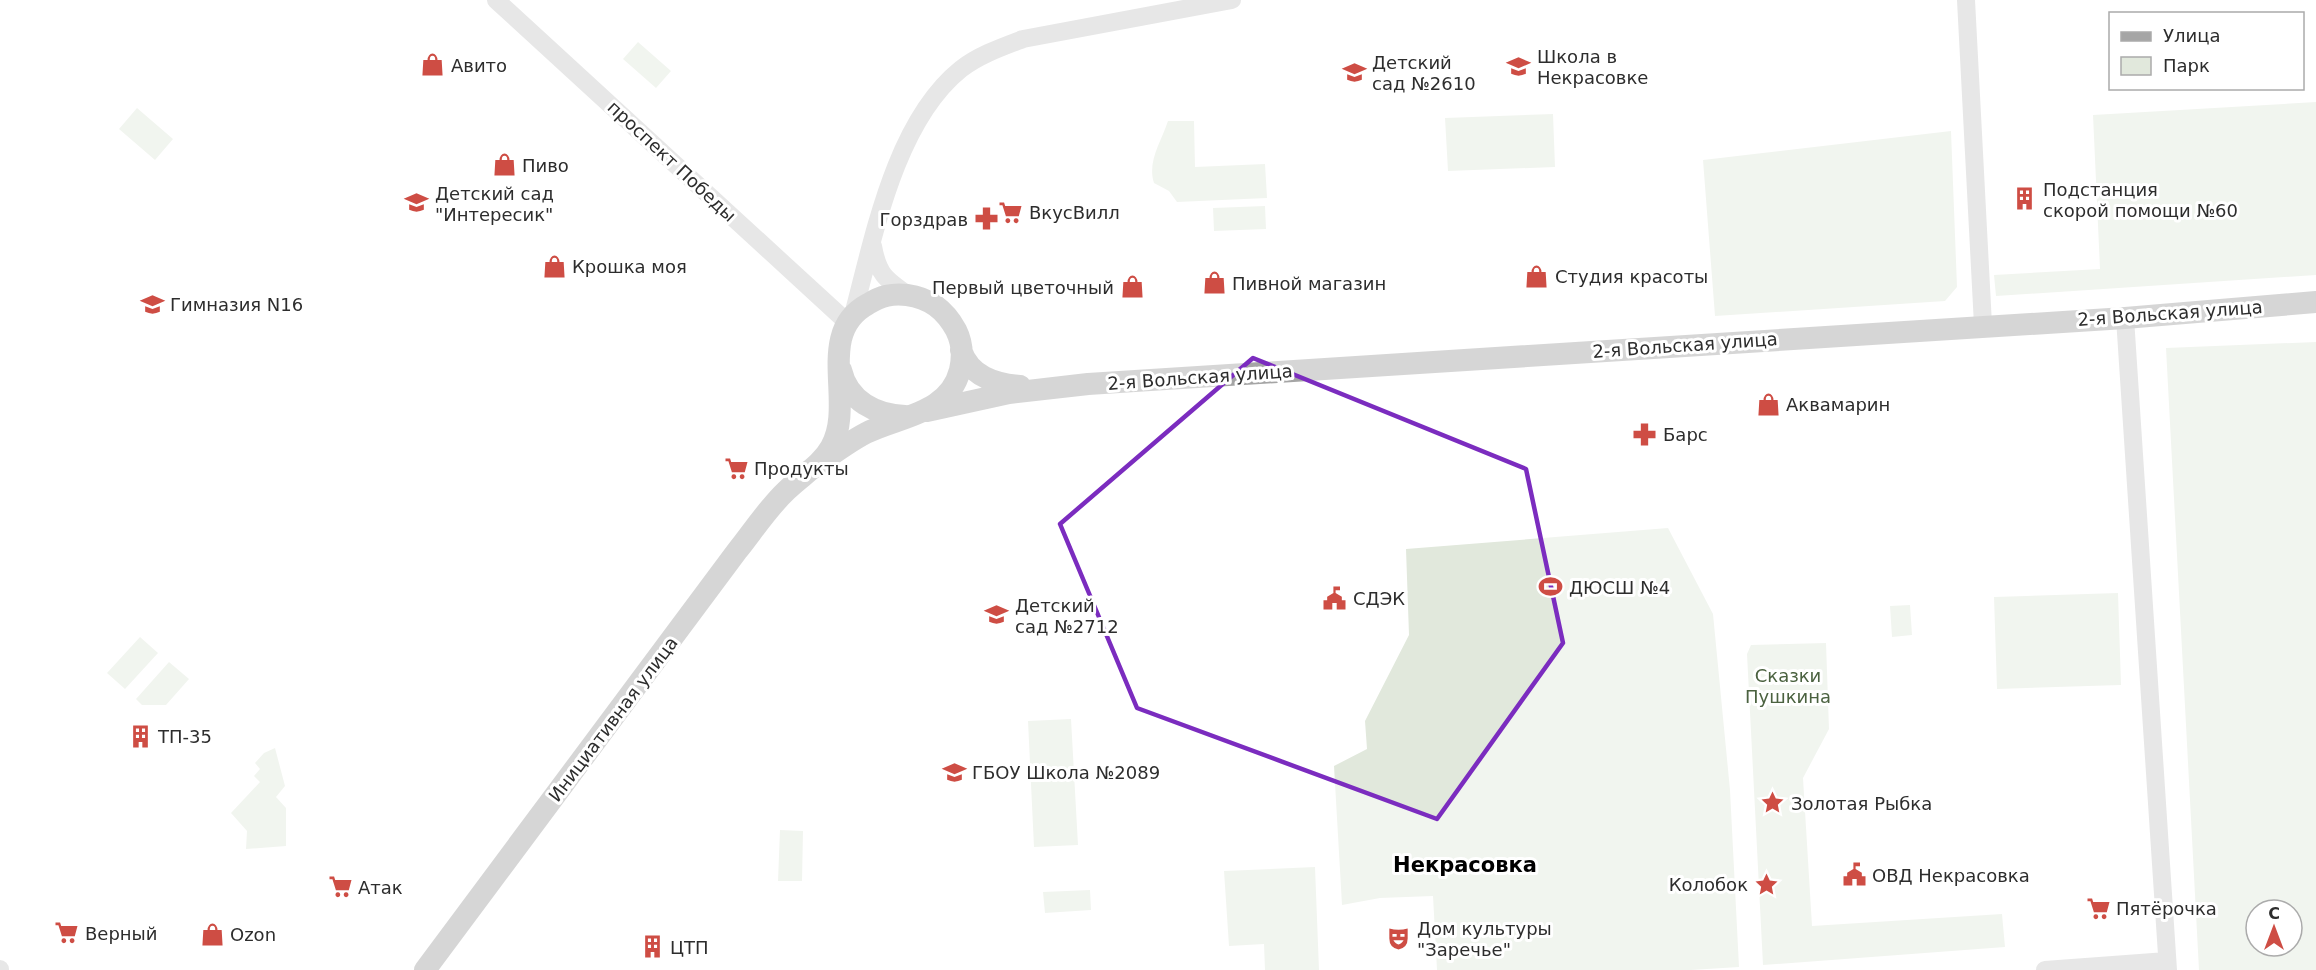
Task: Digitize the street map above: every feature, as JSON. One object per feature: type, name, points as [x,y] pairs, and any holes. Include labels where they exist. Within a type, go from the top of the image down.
[{"type":"main road","points":[[851,319],[878,298],[891,294],[926,299],[940,308],[954,327],[961,350]]},
{"type":"main road","name":"2-я Вольская улица","points":[[919,413],[962,401],[1054,387],[2125,318],[2316,302]]},
{"type":"main road","name":"Инициативная улица","points":[[425,970],[737,551],[785,492],[822,459],[836,437],[839,417],[840,344],[851,319]]},
{"type":"main road","name":"Инициативная улица","points":[[806,473],[847,443],[868,432],[919,413],[951,390],[958,375],[961,350]]},
{"type":"main road","name":"2-я Вольская улица","points":[[961,350],[969,366],[986,379],[1012,386],[1054,387]]},
{"type":"main road","points":[[839,358],[847,385],[858,400],[873,410],[889,416],[919,413]]},
{"type":"street","name":"проспект Победы","points":[[496,0],[851,319]]},
{"type":"street","points":[[851,319],[906,141],[920,115],[938,91],[962,68],[993,50],[1023,39],[1232,0]]},
{"type":"street","points":[[1966,0],[1983,326]]},
{"type":"street","points":[[872,245],[876,267],[885,279],[908,295]]},
{"type":"street","points":[[2045,970],[2168,966],[2125,318]]},
{"type":"highlighted area","points":[[1253,358],[1526,469],[1563,643],[1437,819],[1137,708],[1060,524]]},
{"type":"green space","points":[[638,42],[671,71],[656,88],[623,59]]},
{"type":"green space","points":[[2316,102],[2316,275],[1996,296],[1994,275],[2100,269],[2093,115]]},
{"type":"green space","points":[[137,108],[173,139],[155,160],[119,129]]},
{"type":"green space","points":[[1553,114],[1555,167],[1448,171],[1445,118]]},
{"type":"green space","points":[[1168,121],[1194,121],[1195,167],[1265,164],[1267,198],[1177,202],[1169,191],[1154,183],[1152,175],[1156,152]]},
{"type":"green space","points":[[1951,131],[1957,287],[1945,301],[1715,316],[1703,160]]},
{"type":"green space","points":[[1265,206],[1266,229],[1214,231],[1213,208]]},
{"type":"green space","points":[[2316,342],[2316,970],[2199,970],[2166,348]]},
{"type":"green space","points":[[1668,528],[1713,614],[1730,790],[1739,967],[1691,970],[1437,970],[1433,896],[1380,898],[1342,905],[1334,766],[1367,749],[1365,721],[1409,635],[1406,549]]},
{"type":"green space","points":[[2118,593],[2121,685],[1997,689],[1994,597]]},
{"type":"green space","points":[[1910,605],[1912,635],[1892,637],[1890,606]]},
{"type":"green space","points":[[140,637],[158,653],[125,689],[107,673]]},
{"type":"green space","name":"Сказки Пушкина","points":[[1826,643],[1829,729],[1803,778],[1812,926],[2002,914],[2005,947],[1763,965],[1747,654],[1751,645]]},
{"type":"green space","points":[[169,662],[189,679],[166,705],[142,705],[136,699]]},
{"type":"green space","points":[[1071,719],[1078,845],[1034,847],[1028,721]]},
{"type":"green space","points":[[275,748],[285,786],[276,797],[286,808],[286,846],[246,849],[247,831],[231,813],[260,782],[254,776],[260,769],[255,763],[264,753]]},
{"type":"green space","points":[[780,830],[803,831],[802,881],[778,881]]},
{"type":"green space","points":[[1315,867],[1319,970],[1265,970],[1264,944],[1229,946],[1224,871]]},
{"type":"green space","points":[[1090,890],[1091,910],[1045,913],[1043,892]]},
{"type":"place","name":"Авито","points":[[433,65]]},
{"type":"place","name":"Школа в Некрасовке","points":[[1519,66]]},
{"type":"place","name":"Детский сад №2610","points":[[1354,72]]},
{"type":"place","name":"Пиво","points":[[504,165]]},
{"type":"place","name":"Подстанция скорой помощи №60","points":[[2025,199]]},
{"type":"place","name":"Детский сад \"Интересик\"","points":[[417,203]]},
{"type":"place","name":"ВкусВилл","points":[[1011,212]]},
{"type":"place","name":"Горздрав","points":[[986,219]]},
{"type":"place","name":"Крошка моя","points":[[554,266]]},
{"type":"place","name":"Студия красоты","points":[[1537,276]]},
{"type":"place","name":"Пивной магазин","points":[[1214,283]]},
{"type":"place","name":"Первый цветочный","points":[[1132,287]]},
{"type":"place","name":"Гимназия N16","points":[[152,304]]},
{"type":"place","name":"Аквамарин","points":[[1768,404]]},
{"type":"place","name":"Барс","points":[[1645,434]]},
{"type":"place","name":"Продукты","points":[[736,468]]},
{"type":"place","name":"ДЮСШ №4","points":[[1551,587]]},
{"type":"place","name":"СДЭК","points":[[1335,598]]},
{"type":"place","name":"Детский сад №2712","points":[[997,615]]},
{"type":"place","name":"ТП-35","points":[[140,736]]},
{"type":"place","name":"ГБОУ Школа №2089","points":[[954,772]]},
{"type":"place","name":"Золотая Рыбка","points":[[1773,803]]},
{"type":"place","name":"ОВД Некрасовка","points":[[1854,875]]},
{"type":"place","name":"Колобок","points":[[1766,884]]},
{"type":"place","name":"Атак","points":[[340,887]]},
{"type":"place","name":"Пятёрочка","points":[[2098,908]]},
{"type":"place","name":"Верный","points":[[67,933]]},
{"type":"place","name":"Ozon","points":[[212,934]]},
{"type":"place","name":"Дом культуры \"Заречье\"","points":[[1399,938]]},
{"type":"place","name":"ЦТП","points":[[652,947]]},
{"type":"district","name":"Некрасовка","points":[[1465,865]]}]
